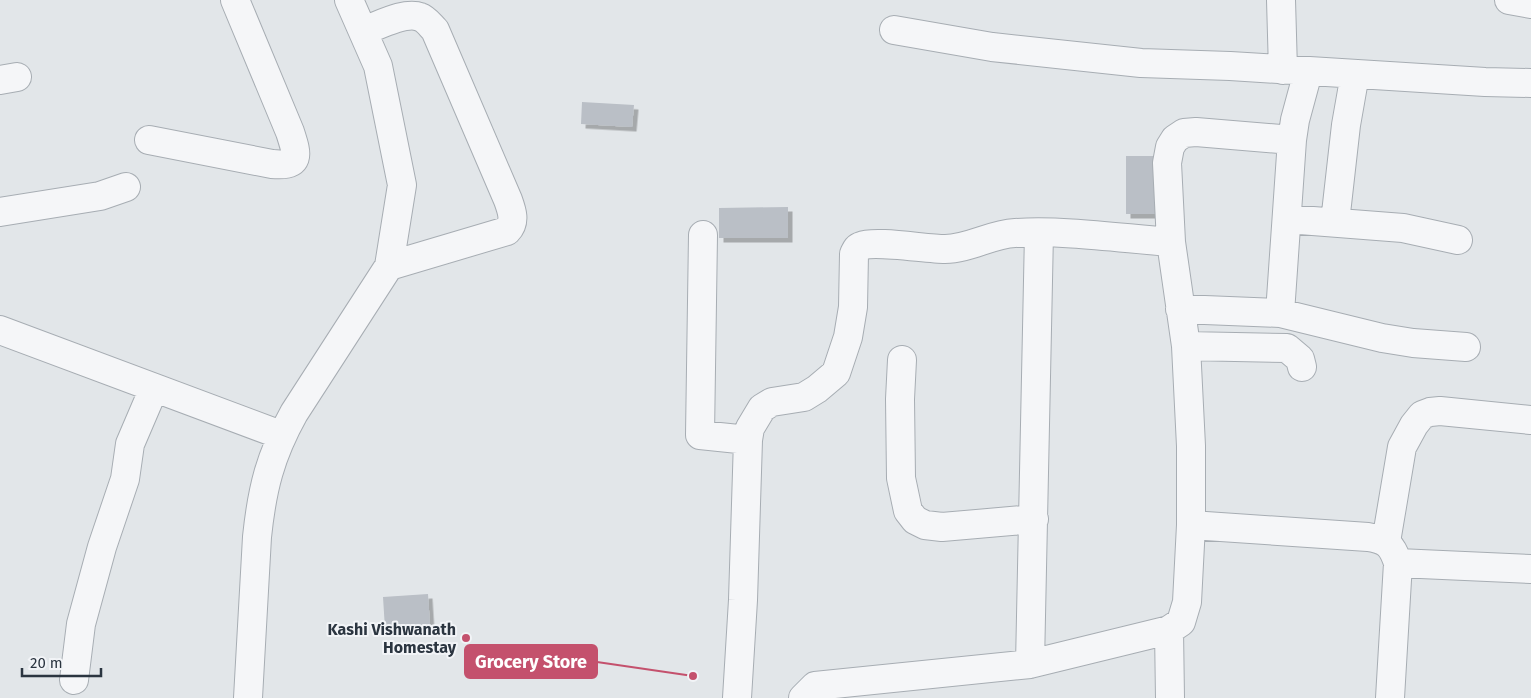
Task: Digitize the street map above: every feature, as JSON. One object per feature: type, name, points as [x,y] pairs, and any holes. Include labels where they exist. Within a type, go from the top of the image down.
[{"type":"street","points":[[148,140],[272,164],[292,162],[295,157],[295,150],[290,132],[235,0]]},
{"type":"street","points":[[248,698],[260,510],[267,474],[281,436],[313,382],[389,266],[402,185],[378,66],[349,0]]},
{"type":"street","points":[[1280,313],[1295,120],[1296,71],[1281,0]]},
{"type":"street","points":[[1510,0],[1531,4]]},
{"type":"street","points":[[363,32],[402,16],[419,16],[427,21],[435,30],[508,200],[512,218],[511,227],[507,232],[389,266]]},
{"type":"street","points":[[894,30],[992,47],[1122,62],[1531,83]]},
{"type":"street","points":[[1335,222],[1346,125],[1355,74]]},
{"type":"street","points":[[803,698],[815,686],[1030,664],[1169,630],[1181,622],[1187,602],[1191,525],[1191,446],[1186,346],[1171,242],[1167,163],[1170,147],[1175,139],[1184,133],[1196,132],[1292,140]]},
{"type":"street","points":[[0,212],[100,196],[126,187]]},
{"type":"street","points":[[1287,219],[1403,228],[1458,240]]},
{"type":"street","points":[[737,698],[750,428],[762,408],[772,402],[804,397],[817,390],[836,373],[848,336],[853,307],[854,254],[857,248],[862,245],[878,245],[947,249],[969,245],[999,234],[1039,233],[1171,242]]},
{"type":"street","points":[[1030,664],[1039,233]]},
{"type":"street","points":[[703,234],[700,435],[748,440]]},
{"type":"street","points":[[1180,309],[1280,313],[1382,338],[1413,343],[1466,347]]},
{"type":"street","points":[[0,330],[281,436]]},
{"type":"street","points":[[1186,346],[1287,348],[1300,359],[1302,367]]},
{"type":"street","points":[[902,360],[900,399],[901,478],[908,511],[915,520],[925,525],[942,527],[1034,519]]},
{"type":"street","points":[[74,680],[81,624],[100,552],[125,479],[130,444],[154,388]]},
{"type":"street","points":[[1390,698],[1392,552],[1402,447],[1422,415],[1430,412],[1440,411],[1531,420]]},
{"type":"street","points":[[1191,525],[1368,537],[1392,552],[1531,569]]},
{"type":"street","points":[[1169,630],[1170,698]]},
{"type":"building","points":[[582,102],[634,105],[632,127],[581,124]]},
{"type":"building","points":[[1126,156],[1158,156],[1158,214],[1126,214]]},
{"type":"building","points":[[788,207],[788,238],[719,238],[719,208]]},
{"type":"building","points":[[428,594],[430,626],[385,629],[383,597]]},
{"type":"place","name":"Kashi Vishwanath Homestay","points":[[466,638]]},
{"type":"place","name":"Grocery Store","points":[[693,676]]}]
